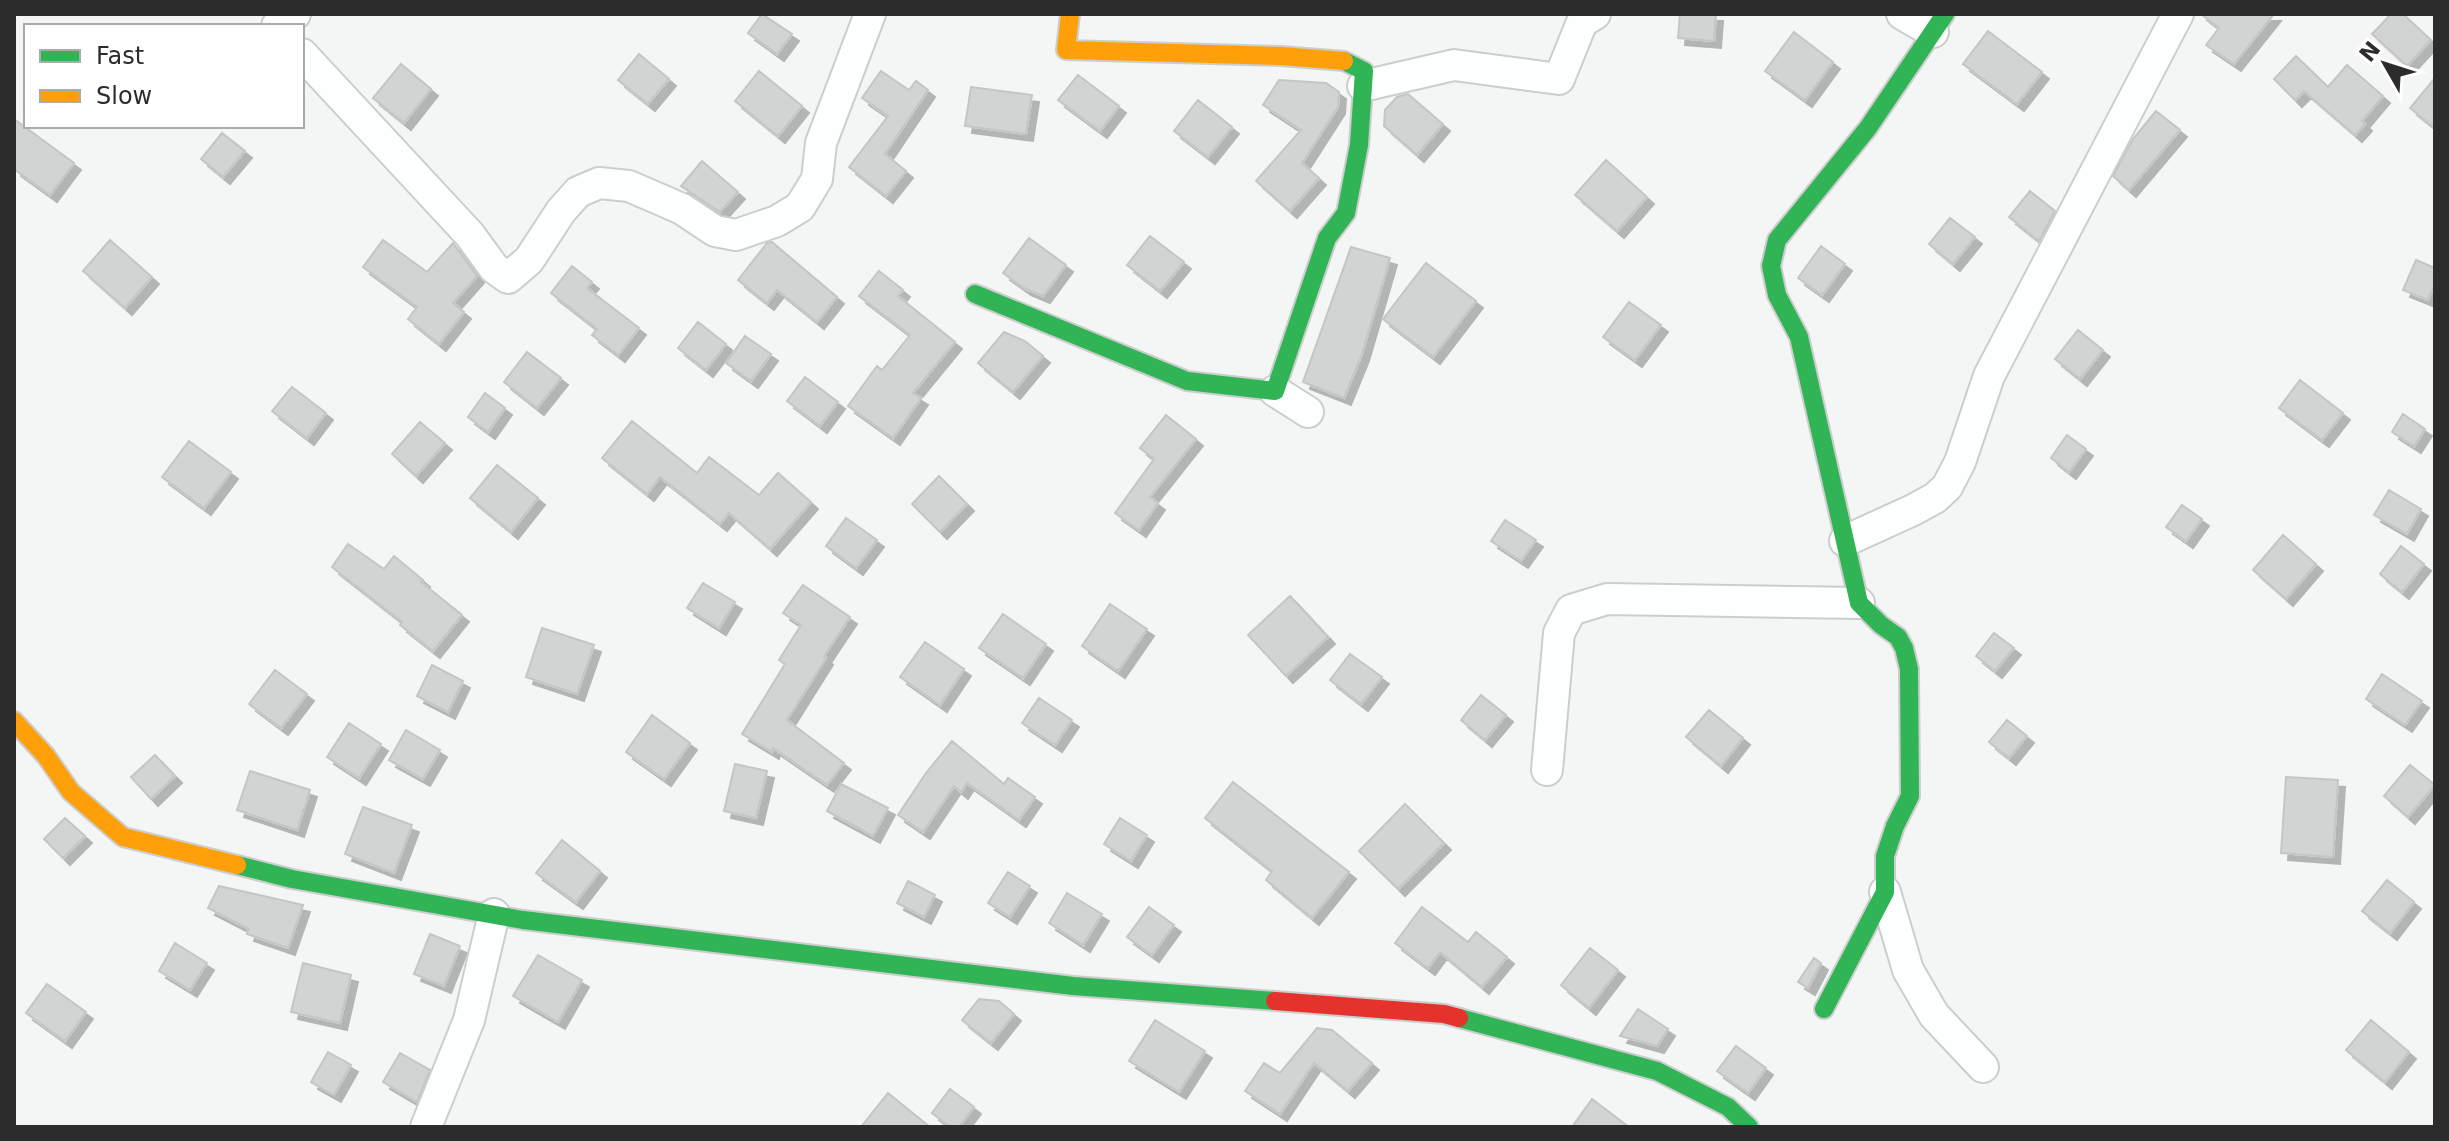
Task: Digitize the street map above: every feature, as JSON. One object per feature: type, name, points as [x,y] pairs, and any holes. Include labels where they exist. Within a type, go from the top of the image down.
[{"type":"street","points":[[304,56],[470,235],[494,268],[508,278],[529,260],[561,211],[578,192],[599,183],[629,186],[682,209],[715,231],[736,235],[777,221],[800,207],[817,179],[821,143],[870,14]]},
{"type":"street","points":[[1070,14],[1066,50],[1210,52],[1347,61],[1364,71],[1359,145],[1346,213],[1327,238],[1275,391]]},
{"type":"street","points":[[1363,86],[1454,65],[1559,79],[1582,22],[1595,14]]},
{"type":"street","points":[[1902,14],[1939,23],[1868,128],[1777,240],[1771,266],[1777,295],[1799,337],[1859,603],[1898,637],[1909,669],[1910,796],[1885,856],[1885,892],[1908,970],[1934,1015],[1983,1067]]},
{"type":"street","points":[[1845,541],[1913,510],[1947,487],[1960,462],[1989,376],[2178,14]]},
{"type":"street","points":[[975,294],[1187,381],[1275,391],[1308,412]]},
{"type":"street","points":[[1547,770],[1559,633],[1571,610],[1607,599],[1859,603]]},
{"type":"street","points":[[14,721],[46,756],[71,792],[123,837],[292,879],[494,914],[1073,986],[1444,1014],[1657,1071],[1728,1107],[1749,1127]]},
{"type":"street","points":[[1824,1009],[1885,892]]},
{"type":"street","points":[[426,1127],[469,1020],[494,914]]},
{"type":"building","points":[[762,14],[792,34],[777,54],[748,33]]},
{"type":"building","points":[[1680,14],[1716,14],[1714,41],[1678,38]]},
{"type":"building","points":[[2201,14],[2274,14],[2234,64],[2206,45],[2219,28]]},
{"type":"building","points":[[2391,14],[2403,14],[2431,40],[2407,66],[2372,34]]},
{"type":"building","points":[[1988,31],[2042,72],[2017,104],[1963,64]]},
{"type":"building","points":[[1794,32],[1833,62],[1805,100],[1765,71]]},
{"type":"building","points":[[639,54],[669,79],[648,104],[618,80]]},
{"type":"building","points":[[2296,56],[2328,87],[2347,65],[2383,96],[2362,121],[2365,124],[2355,135],[2304,91],[2295,100],[2274,79]]},
{"type":"building","points":[[401,64],[431,89],[404,123],[373,98]]},
{"type":"building","points":[[759,71],[802,106],[778,136],[735,101]]},
{"type":"building","points":[[881,71],[909,90],[916,81],[928,90],[885,154],[906,171],[886,196],[849,167],[888,116],[862,98]]},
{"type":"building","points":[[1078,75],[1119,106],[1100,131],[1058,100]]},
{"type":"building","points":[[2435,78],[2435,128],[2410,108]]},
{"type":"building","points":[[1279,80],[1326,83],[1339,92],[1338,107],[1302,163],[1319,178],[1290,211],[1256,181],[1301,130],[1263,105]]},
{"type":"building","points":[[971,87],[1032,95],[1026,134],[965,126]]},
{"type":"building","points":[[1408,94],[1443,124],[1417,155],[1384,126],[1385,110],[1397,97]]},
{"type":"building","points":[[1198,100],[1232,127],[1208,157],[1174,131]]},
{"type":"building","points":[[2156,111],[2180,130],[2129,190],[2113,176],[2133,139]]},
{"type":"building","points":[[14,119],[74,163],[50,195],[14,169]]},
{"type":"building","points":[[222,133],[245,151],[223,177],[201,159]]},
{"type":"building","points":[[1606,160],[1647,197],[1617,231],[1575,195]]},
{"type":"building","points":[[702,161],[738,192],[720,212],[681,186]]},
{"type":"building","points":[[2030,191],[2055,211],[2039,241],[2009,217]]},
{"type":"building","points":[[1950,218],[1975,237],[1953,264],[1929,244]]},
{"type":"building","points":[[1150,236],[1184,262],[1160,291],[1127,265]]},
{"type":"building","points":[[1029,238],[1066,265],[1043,296],[1024,288],[1003,273]]},
{"type":"building","points":[[110,240],[152,277],[125,308],[83,271]]},
{"type":"building","points":[[383,240],[427,272],[453,243],[477,276],[453,303],[464,312],[439,344],[408,319],[417,307],[363,267]]},
{"type":"building","points":[[772,242],[837,297],[817,322],[777,290],[767,303],[738,280],[767,243]]},
{"type":"building","points":[[1821,246],[1845,264],[1822,295],[1798,278]]},
{"type":"building","points":[[1351,247],[1390,258],[1362,354],[1344,398],[1303,382]]},
{"type":"building","points":[[2416,260],[2435,268],[2435,284],[2428,300],[2403,290]]},
{"type":"building","points":[[1426,263],[1476,301],[1433,357],[1383,319]]},
{"type":"building","points":[[572,266],[592,282],[587,288],[639,328],[618,355],[592,335],[597,329],[551,293]]},
{"type":"building","points":[[879,271],[903,290],[898,296],[955,342],[913,393],[921,398],[893,438],[848,406],[877,366],[882,370],[910,335],[859,296]]},
{"type":"building","points":[[1629,302],[1661,325],[1635,360],[1603,337]]},
{"type":"building","points":[[698,322],[726,344],[706,370],[678,348]]},
{"type":"building","points":[[2078,330],[2103,350],[2080,379],[2055,359]]},
{"type":"building","points":[[1004,332],[1025,341],[1043,356],[1013,392],[978,363]]},
{"type":"building","points":[[745,336],[771,354],[751,381],[726,363]]},
{"type":"building","points":[[527,352],[561,378],[537,408],[504,382]]},
{"type":"building","points":[[805,377],[838,402],[820,426],[787,401]]},
{"type":"building","points":[[2300,380],[2343,413],[2322,440],[2279,408]]},
{"type":"building","points":[[292,387],[326,413],[307,438],[272,411]]},
{"type":"building","points":[[485,393],[505,408],[488,432],[468,417]]},
{"type":"building","points":[[2403,414],[2425,429],[2414,446],[2392,432]]},
{"type":"building","points":[[1166,415],[1196,439],[1150,497],[1158,503],[1139,530],[1115,513],[1154,459],[1140,448]]},
{"type":"building","points":[[632,421],[697,473],[709,457],[759,495],[778,473],[811,502],[770,549],[729,513],[720,524],[660,477],[647,494],[602,458]]},
{"type":"building","points":[[420,422],[445,443],[416,476],[392,454]]},
{"type":"building","points":[[2067,435],[2086,449],[2069,472],[2051,458]]},
{"type":"building","points":[[189,441],[231,472],[204,508],[162,477]]},
{"type":"building","points":[[497,465],[538,498],[511,532],[470,498]]},
{"type":"building","points":[[939,476],[967,504],[940,532],[912,504]]},
{"type":"building","points":[[2389,490],[2421,509],[2407,534],[2374,515]]},
{"type":"building","points":[[2182,505],[2202,519],[2186,541],[2166,527]]},
{"type":"building","points":[[846,518],[877,540],[856,568],[826,546]]},
{"type":"building","points":[[1505,520],[1536,540],[1521,561],[1491,541]]},
{"type":"building","points":[[2283,535],[2316,564],[2286,599],[2253,570]]},
{"type":"building","points":[[348,544],[384,569],[394,556],[462,615],[433,651],[400,625],[402,622],[332,567]]},
{"type":"building","points":[[2401,546],[2424,564],[2402,592],[2380,574]]},
{"type":"building","points":[[703,583],[735,602],[719,628],[687,608]]},
{"type":"building","points":[[803,585],[850,617],[787,720],[844,763],[827,785],[773,748],[772,752],[742,734],[785,664],[779,660],[801,625],[783,613]]},
{"type":"building","points":[[1290,596],[1328,637],[1286,676],[1248,635]]},
{"type":"building","points":[[1110,604],[1147,629],[1118,671],[1082,646]]},
{"type":"building","points":[[1003,614],[1046,644],[1023,678],[979,648]]},
{"type":"building","points":[[542,628],[594,645],[577,694],[526,677]]},
{"type":"building","points":[[1994,633],[2014,648],[1995,671],[1976,656]]},
{"type":"building","points":[[925,642],[964,669],[940,705],[900,677]]},
{"type":"building","points":[[1350,654],[1382,677],[1361,704],[1330,680]]},
{"type":"building","points":[[432,665],[463,681],[448,712],[417,696]]},
{"type":"building","points":[[275,670],[307,694],[281,728],[249,704]]},
{"type":"building","points":[[2382,674],[2422,701],[2405,725],[2366,699]]},
{"type":"building","points":[[1481,695],[1506,715],[1485,740],[1461,720]]},
{"type":"building","points":[[1039,698],[1072,720],[1055,745],[1022,723]]},
{"type":"building","points":[[1709,710],[1743,738],[1721,766],[1686,737]]},
{"type":"building","points":[[652,715],[690,743],[664,779],[626,752]]},
{"type":"building","points":[[2007,720],[2027,736],[2009,758],[1989,742]]},
{"type":"building","points":[[349,723],[381,744],[359,778],[327,757]]},
{"type":"building","points":[[406,730],[440,750],[423,779],[389,760]]},
{"type":"building","points":[[952,741],[1004,784],[1008,778],[1035,797],[1019,820],[967,783],[961,792],[954,786],[923,832],[898,815]]},
{"type":"building","points":[[155,755],[175,776],[151,799],[131,777]]},
{"type":"building","points":[[735,764],[767,771],[756,818],[724,811]]},
{"type":"building","points":[[2410,765],[2435,785],[2408,817],[2384,796]]},
{"type":"building","points":[[250,771],[310,790],[297,830],[237,810]]},
{"type":"building","points":[[2286,777],[2338,780],[2333,857],[2281,853]]},
{"type":"building","points":[[1233,782],[1349,872],[1312,918],[1266,880],[1272,871],[1205,818]]},
{"type":"building","points":[[841,784],[888,808],[873,836],[827,811]]},
{"type":"building","points":[[1405,804],[1444,843],[1398,889],[1359,851]]},
{"type":"building","points":[[363,807],[412,825],[394,873],[345,854]]},
{"type":"building","points":[[65,818],[85,836],[63,858],[44,839]]},
{"type":"building","points":[[1120,818],[1147,835],[1131,861],[1104,844]]},
{"type":"building","points":[[562,840],[600,871],[576,902],[536,873]]},
{"type":"building","points":[[1008,872],[1030,886],[1010,917],[988,903]]},
{"type":"building","points":[[2387,880],[2414,902],[2390,933],[2362,911]]},
{"type":"building","points":[[908,881],[935,895],[924,917],[897,903]]},
{"type":"building","points":[[219,886],[303,905],[288,948],[247,934],[249,929],[208,908]]},
{"type":"building","points":[[1067,893],[1102,914],[1083,945],[1049,923]]},
{"type":"building","points":[[1149,907],[1174,925],[1152,955],[1127,937]]},
{"type":"building","points":[[1422,907],[1468,942],[1476,932],[1507,957],[1482,987],[1440,952],[1428,968],[1395,943]]},
{"type":"building","points":[[430,934],[460,946],[444,986],[414,974]]},
{"type":"building","points":[[175,943],[207,963],[190,990],[159,971]]},
{"type":"building","points":[[1590,948],[1618,970],[1589,1008],[1561,985]]},
{"type":"building","points":[[538,955],[582,980],[558,1022],[513,996]]},
{"type":"building","points":[[1814,958],[1821,963],[1808,988],[1798,982]]},
{"type":"building","points":[[303,963],[351,975],[340,1023],[291,1012]]},
{"type":"building","points":[[47,984],[86,1012],[65,1041],[26,1013]]},
{"type":"building","points":[[979,999],[999,1001],[1014,1014],[991,1043],[962,1020]]},
{"type":"building","points":[[1638,1009],[1668,1029],[1657,1046],[1620,1036]]},
{"type":"building","points":[[1155,1020],[1205,1051],[1179,1092],[1129,1061]]},
{"type":"building","points":[[2371,1020],[2409,1052],[2385,1082],[2346,1050]]},
{"type":"building","points":[[1317,1028],[1332,1030],[1372,1063],[1348,1091],[1314,1063],[1280,1114],[1245,1091],[1264,1063],[1280,1073]]},
{"type":"building","points":[[1736,1046],[1766,1068],[1748,1093],[1717,1071]]},
{"type":"building","points":[[328,1052],[351,1065],[334,1095],[311,1082]]},
{"type":"building","points":[[400,1053],[430,1070],[417,1102],[383,1082]]},
{"type":"building","points":[[950,1089],[974,1107],[959,1127],[950,1127],[932,1113]]},
{"type":"building","points":[[888,1093],[930,1127],[861,1127]]},
{"type":"building","points":[[1592,1099],[1629,1127],[1572,1127]]},
{"type":"traffic: fast","points":[[1824,1009],[1885,892],[1885,856],[1910,796],[1909,669],[1898,637],[1859,603],[1799,337],[1777,295],[1771,266],[1777,240],[1868,128],[1945,14]]},
{"type":"traffic: fast","points":[[975,294],[1187,381],[1275,391],[1327,238],[1346,213],[1359,145],[1364,71],[1344,61]]},
{"type":"traffic: fast","points":[[237,865],[292,879],[523,920],[1073,986],[1275,1001]]},
{"type":"traffic: fast","points":[[1459,1018],[1657,1071],[1728,1107],[1749,1127]]},
{"type":"traffic: slow","points":[[1070,14],[1066,50],[1281,56],[1344,61]]},
{"type":"traffic: slow","points":[[14,721],[46,756],[71,792],[123,837],[237,865]]},
{"type":"traffic: jam","points":[[1275,1001],[1444,1014],[1459,1018]]}]
